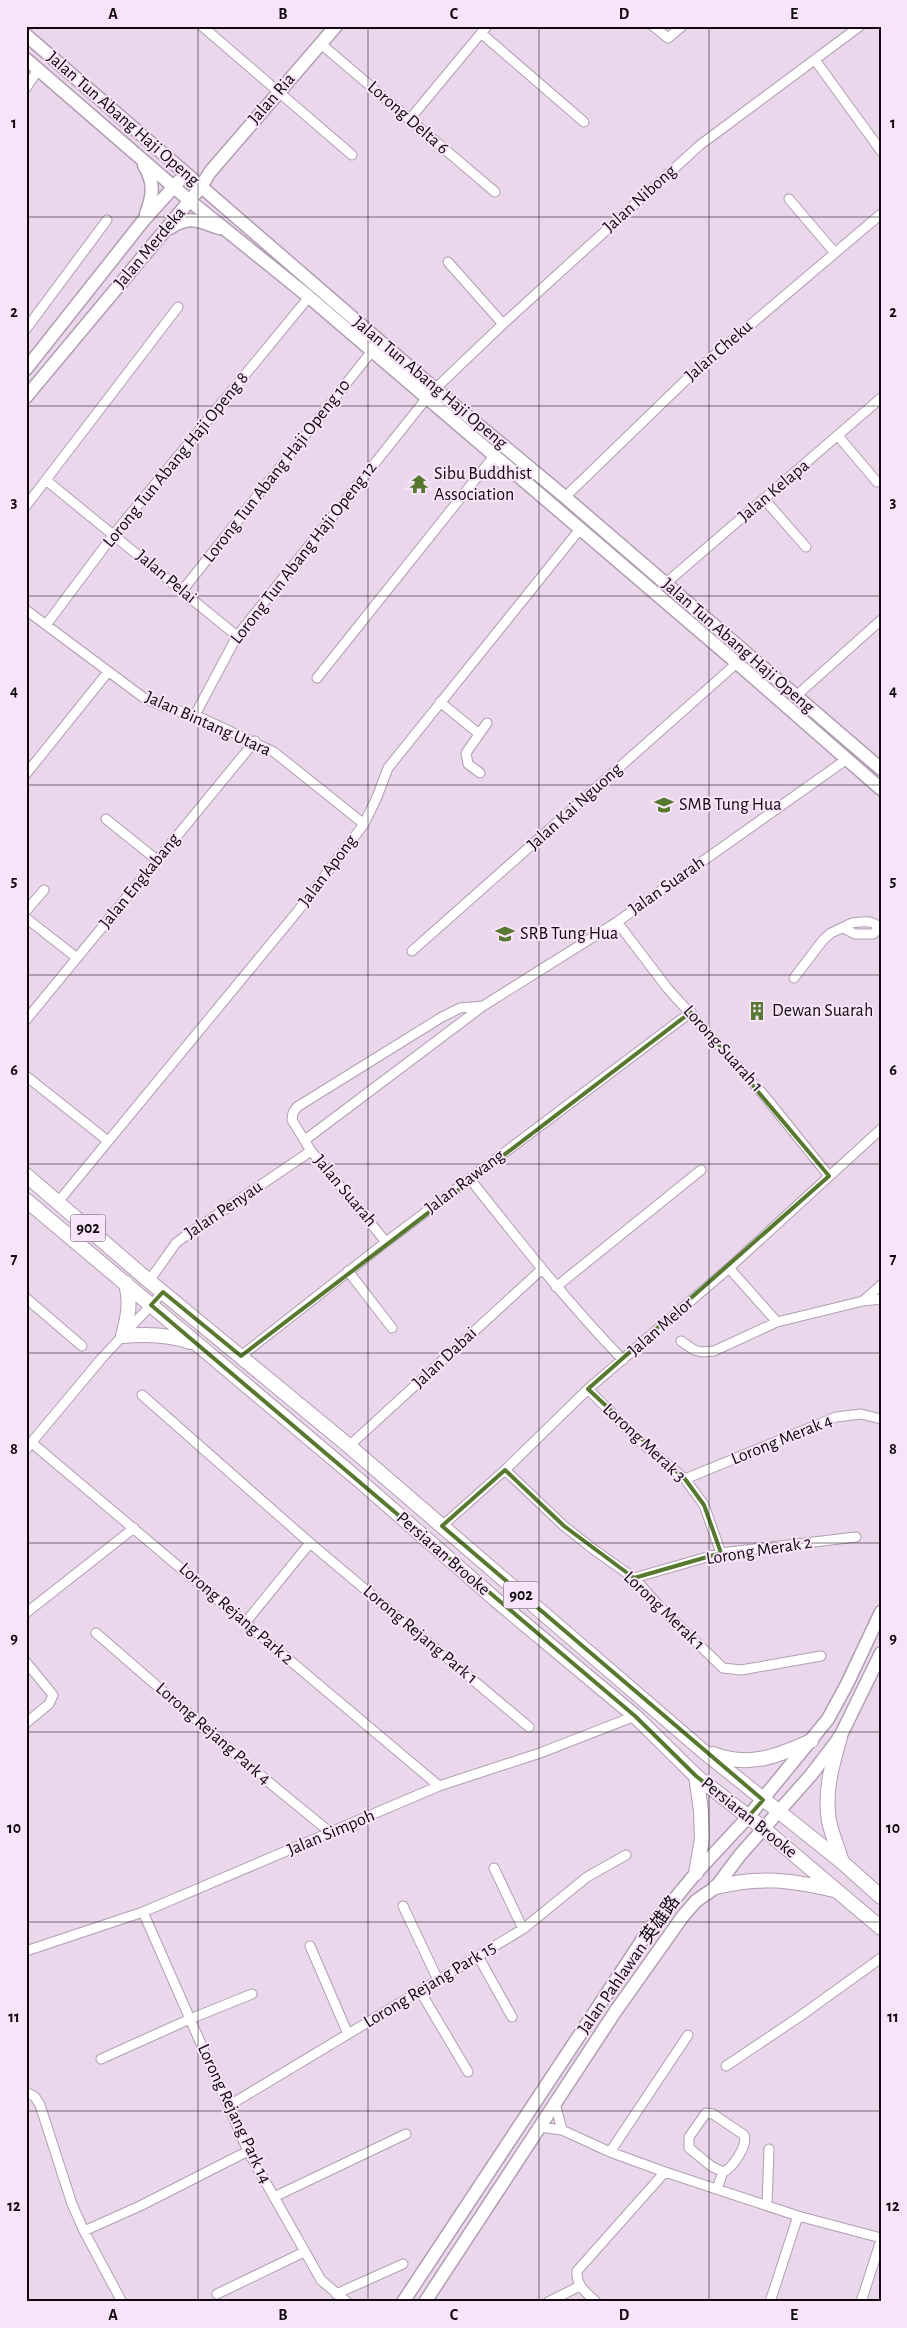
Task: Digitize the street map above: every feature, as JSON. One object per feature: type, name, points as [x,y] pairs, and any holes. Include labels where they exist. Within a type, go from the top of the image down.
[{"type":"main road","name":"Jalan Ria","points":[[210,172],[336,26]]},
{"type":"main road","name":"Jalan Tun Abang Haji Openg","points":[[26,35],[435,389],[566,497],[881,769]]},
{"type":"main road","name":"Jalan Tun Abang Haji Openg","points":[[26,59],[174,187],[309,297],[737,663],[881,789]]},
{"type":"main road","points":[[137,155],[151,177],[153,188],[152,200],[143,221]]},
{"type":"main road","points":[[186,173],[210,172]]},
{"type":"main road","name":"Jalan Merdeka","points":[[26,397],[201,187],[210,172]]},
{"type":"main road","name":"Jalan Merdeka","points":[[26,369],[143,221],[186,173]]},
{"type":"main road","points":[[160,235],[187,219],[231,233]]},
{"type":"main road","name":"Persiaran Brooke","points":[[26,1175],[149,1281],[349,1446],[703,1751],[842,1862],[881,1897]]},
{"type":"main road","name":"Persiaran Brooke","points":[[26,1200],[635,1716],[696,1776],[764,1829],[881,1928]]},
{"type":"main road","points":[[126,1283],[130,1300],[123,1336],[179,1338],[195,1344]]},
{"type":"main road","name":"Jalan Pahlawan 英雄路","points":[[403,2302],[649,1930],[696,1873],[763,1800],[828,1718],[847,1684],[881,1612]]},
{"type":"main road","name":"Jalan Pahlawan 英雄路","points":[[425,2302],[615,2012],[683,1916],[696,1901],[716,1887],[840,1737],[881,1652]]},
{"type":"main road","points":[[840,1737],[827,1794],[829,1822],[842,1862]]},
{"type":"main road","points":[[703,1751],[730,1761],[744,1761],[783,1753],[811,1741]]},
{"type":"main road","points":[[696,1776],[701,1811],[702,1839],[696,1873]]},
{"type":"main road","points":[[716,1887],[741,1881],[768,1879],[795,1881],[837,1891]]},
{"type":"street","points":[[202,26],[352,155]]},
{"type":"street","points":[[653,26],[668,38],[682,26]]},
{"type":"street","name":"Jalan Nibong","points":[[435,389],[503,324],[700,145],[860,26]]},
{"type":"street","points":[[409,120],[484,30],[584,122]]},
{"type":"street","name":"Lorong Delta 6","points":[[321,44],[495,192]]},
{"type":"street","points":[[815,60],[881,152]]},
{"type":"street","points":[[26,88],[38,70]]},
{"type":"street","points":[[790,199],[835,253]]},
{"type":"street","name":"Jalan Cheku","points":[[566,497],[690,376],[881,214]]},
{"type":"street","points":[[26,329],[108,220]]},
{"type":"street","points":[[448,262],[503,324]]},
{"type":"street","name":"Lorong Tun Abang Haji Openg 8","points":[[46,625],[114,534],[309,297]]},
{"type":"street","points":[[26,506],[47,481],[178,307]]},
{"type":"street","name":"Lorong Tun Abang Haji Openg 10","points":[[182,590],[372,351]]},
{"type":"street","name":"Jalan Kelapa","points":[[666,583],[881,398]]},
{"type":"street","name":"Lorong Tun Abang Haji Openg 12","points":[[195,715],[237,636],[426,399]]},
{"type":"street","points":[[838,436],[877,482]]},
{"type":"street","points":[[317,678],[494,456]]},
{"type":"street","name":"Jalan Pelai","points":[[47,481],[237,636]]},
{"type":"street","points":[[764,498],[806,547]]},
{"type":"street","name":"Jalan Apong","points":[[58,1202],[297,912],[364,824],[388,768],[580,529]]},
{"type":"street","name":"Jalan Bintang Utara","points":[[26,610],[144,698],[170,709],[195,715],[255,741],[274,752],[364,824]]},
{"type":"street","points":[[796,696],[881,620]]},
{"type":"street","name":"Jalan Kai Nguong","points":[[412,951],[737,663]]},
{"type":"street","points":[[26,774],[108,672]]},
{"type":"street","points":[[440,702],[478,733]]},
{"type":"street","points":[[480,773],[468,764],[466,753],[478,733],[487,723]]},
{"type":"street","name":"Jalan Engkabang","points":[[26,1020],[255,741]]},
{"type":"street","name":"Jalan Suarah","points":[[305,1140],[484,1006],[616,922],[848,759]]},
{"type":"street","points":[[106,819],[157,860]]},
{"type":"street","points":[[26,911],[44,890]]},
{"type":"street","points":[[26,918],[77,958]]},
{"type":"street","name":"Lorong Suarah 1","points":[[616,922],[668,989],[691,1012],[763,1094],[829,1176]]},
{"type":"street","points":[[794,978],[823,940],[843,928],[855,923],[872,922],[879,928]]},
{"type":"street","name":"Jalan Suarah","points":[[386,1242],[311,1151],[292,1120],[297,1107],[442,1017],[460,1008],[484,1006]]},
{"type":"street","name":"Jalan Rawang","points":[[241,1356],[348,1271],[691,1012]]},
{"type":"street","points":[[26,1076],[108,1141]]},
{"type":"street","name":"Jalan Melor","points":[[442,1526],[505,1470],[588,1389],[729,1268],[881,1129]]},
{"type":"street","name":"Jalan Penyau","points":[[149,1281],[176,1243],[311,1151]]},
{"type":"street","points":[[556,1287],[701,1170]]},
{"type":"street","points":[[470,1179],[541,1270],[623,1360]]},
{"type":"street","points":[[729,1268],[777,1322]]},
{"type":"street","name":"Jalan Dabai","points":[[349,1446],[541,1270]]},
{"type":"street","points":[[348,1271],[392,1328]]},
{"type":"street","points":[[863,1301],[881,1285]]},
{"type":"street","points":[[29,1446],[102,1358],[163,1292]]},
{"type":"street","points":[[26,1298],[82,1346]]},
{"type":"street","points":[[681,1341],[694,1350],[702,1352],[714,1351],[777,1322],[863,1301],[881,1299]]},
{"type":"street","name":"Lorong Merak 3","points":[[588,1389],[637,1439],[685,1479],[704,1505],[721,1553]]},
{"type":"street","name":"Lorong Rejang Park 1","points":[[142,1395],[310,1543],[529,1727]]},
{"type":"street","name":"Lorong Merak 4","points":[[685,1479],[836,1417],[861,1414],[881,1420]]},
{"type":"street","name":"Lorong Rejang Park 2","points":[[29,1446],[134,1528],[439,1786]]},
{"type":"street","name":"Lorong Merak 1","points":[[505,1470],[564,1526],[634,1578],[660,1607],[723,1668],[741,1670],[821,1656]]},
{"type":"street","points":[[26,1614],[134,1528]]},
{"type":"street","name":"Lorong Merak 2","points":[[634,1578],[721,1553],[856,1537]]},
{"type":"street","points":[[245,1623],[310,1543]]},
{"type":"street","name":"Lorong Rejang Park 4","points":[[96,1633],[254,1770],[331,1832]]},
{"type":"street","points":[[26,1662],[53,1695],[49,1704],[26,1723]]},
{"type":"street","name":"Jalan Simpoh","points":[[26,1951],[143,1912],[439,1786],[540,1753],[635,1716]]},
{"type":"street","name":"Lorong Rejang Park 15","points":[[228,2106],[523,1929],[582,1880],[626,1855]]},
{"type":"street","points":[[494,1868],[523,1929]]},
{"type":"street","points":[[403,1906],[438,1980]]},
{"type":"street","name":"Lorong Rejang Park 14","points":[[143,1912],[248,2151],[321,2280],[347,2302]]},
{"type":"street","points":[[310,1946],[348,2034]]},
{"type":"street","points":[[478,1956],[512,2017]]},
{"type":"street","points":[[726,2066],[799,2017],[881,1958]]},
{"type":"street","points":[[420,1991],[468,2072]]},
{"type":"street","points":[[101,2059],[190,2018],[252,1994]]},
{"type":"street","points":[[610,2152],[688,2035]]},
{"type":"street","points":[[26,2092],[35,2097],[40,2105],[72,2204],[84,2231],[122,2302]]},
{"type":"street","points":[[555,2103],[562,2130]]},
{"type":"street","points":[[716,2189],[723,2172],[730,2168],[744,2145],[746,2138],[713,2114],[706,2113],[689,2137],[689,2148],[711,2166],[723,2172]]},
{"type":"street","points":[[539,2128],[562,2130],[610,2152],[664,2172],[798,2216],[881,2239],[861,2302]]},
{"type":"street","points":[[274,2198],[406,2134]]},
{"type":"street","points":[[767,2205],[769,2149]]},
{"type":"street","points":[[84,2231],[140,2206],[248,2151]]},
{"type":"street","points":[[596,2302],[580,2286],[577,2279],[578,2269],[664,2172]]},
{"type":"street","points":[[770,2302],[798,2216]]},
{"type":"street","points":[[217,2294],[304,2252]]},
{"type":"street","points":[[336,2294],[403,2264]]},
{"type":"street","points":[[548,2302],[580,2286]]},
{"type":"highlighted area","points":[[691,1012],[829,1176],[588,1389],[685,1479],[704,1505],[721,1553],[634,1578],[564,1526],[505,1470],[442,1526],[763,1800],[748,1817],[696,1776],[635,1716],[151,1305],[163,1292],[241,1356]]},
{"type":"place","name":"Sibu Buddhist Association","points":[[419,484]]},
{"type":"place","name":"SMB Tung Hua","points":[[664,805]]},
{"type":"place","name":"SRB Tung Hua","points":[[505,934]]},
{"type":"place","name":"Dewan Suarah","points":[[757,1011]]}]
